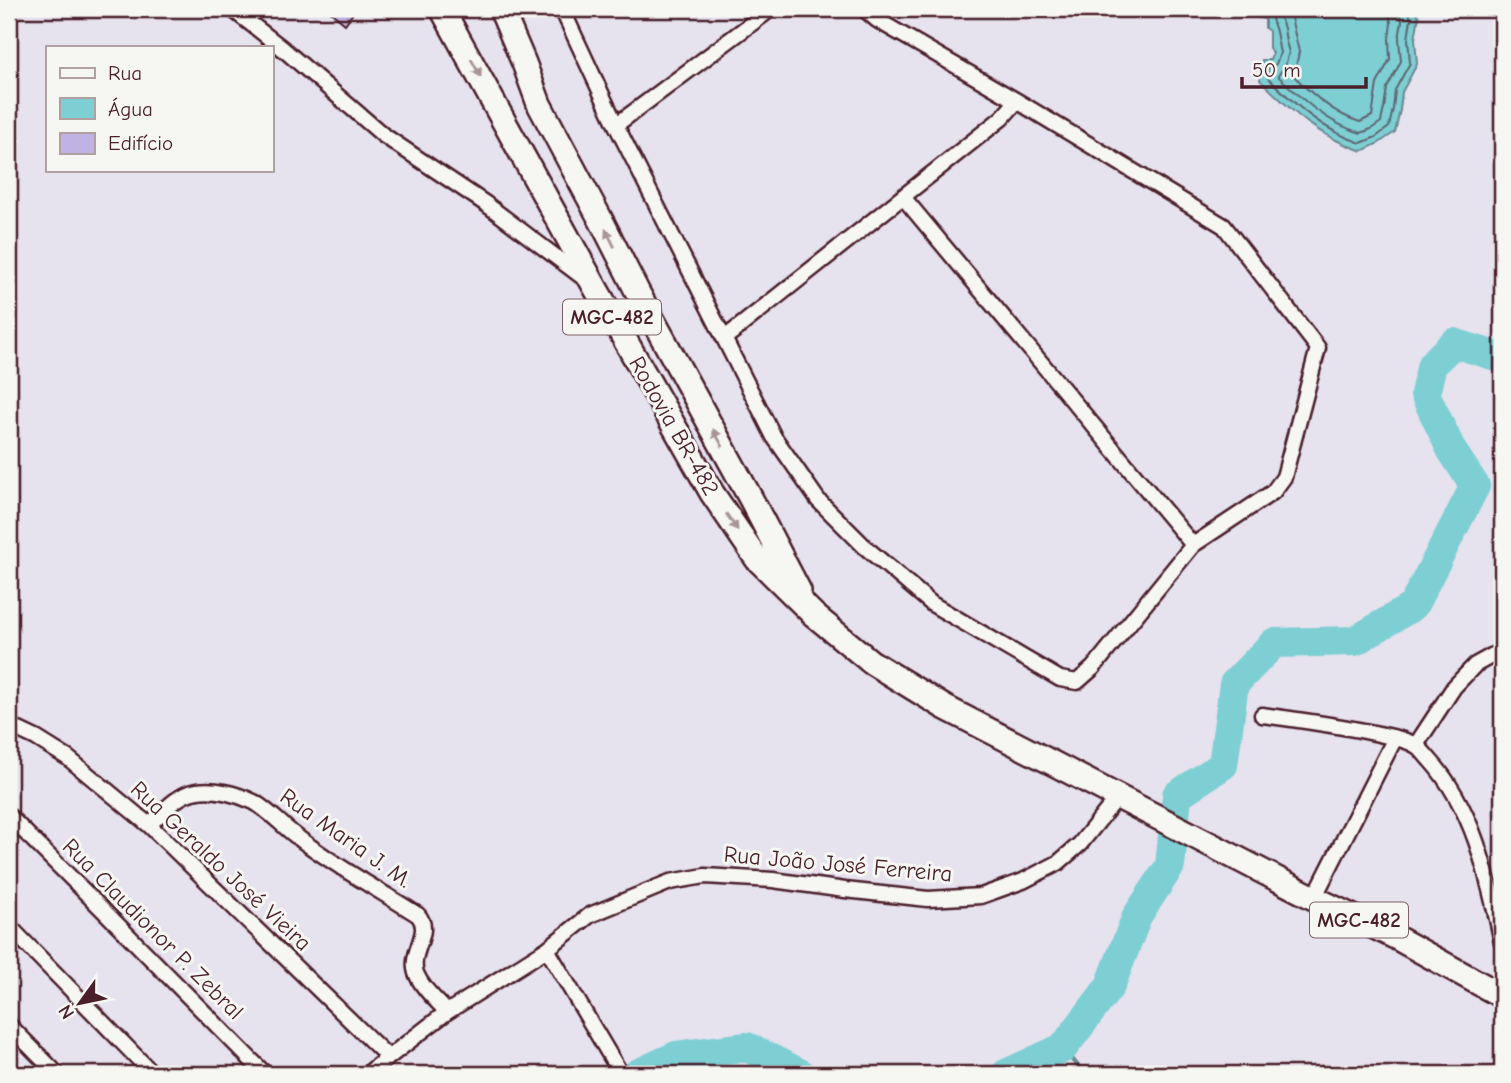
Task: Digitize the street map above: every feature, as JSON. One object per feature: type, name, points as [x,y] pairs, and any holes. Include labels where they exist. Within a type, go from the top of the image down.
[{"type":"highway","name":"Rodovia BR-482","points":[[442,9],[712,493],[757,559],[814,615],[871,662],[944,707],[1314,898]]},
{"type":"highway","name":"Rodovia BR-482","points":[[501,9],[538,104],[807,606]]},
{"type":"highway","name":"MGC-482","points":[[1314,898],[1397,938],[1502,996]]},
{"type":"street","points":[[232,9],[383,135],[486,204],[595,287]]},
{"type":"street","points":[[562,9],[616,125],[774,436],[818,500],[864,547],[932,604],[1060,679],[1077,682],[1093,668],[1193,545],[1273,492],[1284,477],[1318,348],[1224,226],[877,20],[864,9]]},
{"type":"street","points":[[616,125],[771,9]]},
{"type":"street","points":[[725,338],[1002,118],[1017,101]]},
{"type":"street","points":[[904,197],[1193,545]]},
{"type":"street","points":[[1416,745],[1454,688],[1475,665],[1502,650]]},
{"type":"street","points":[[1262,715],[1344,727],[1416,745],[1444,775],[1462,807],[1478,845],[1489,882],[1502,942]]},
{"type":"street","name":"Rua Geraldo José Vieira","points":[[9,727],[36,738],[68,758],[149,825],[388,1057]]},
{"type":"street","points":[[1314,898],[1395,738]]},
{"type":"street","name":"Rua Maria J. M.","points":[[149,825],[178,798],[190,792],[214,790],[254,803],[300,839],[418,915],[423,921],[424,929],[415,959],[416,971],[430,994],[447,1012]]},
{"type":"street","name":"Rua João José Ferreira","points":[[367,1074],[447,1012],[547,949],[590,915],[670,882],[705,876],[773,880],[928,899],[981,896],[1023,881],[1058,863],[1080,844],[1117,797]]},
{"type":"street","name":"Rua Claudionor P. Zebral","points":[[9,816],[265,1074]]},
{"type":"street","points":[[9,926],[153,1074]]},
{"type":"street","points":[[547,949],[621,1074]]},
{"type":"street","points":[[9,1026],[57,1074]]},
{"type":"water","points":[[1257,9],[1413,9],[1419,16],[1415,39],[1417,64],[1402,92],[1395,132],[1362,151],[1318,130],[1284,103],[1260,80],[1262,60],[1270,60],[1273,53],[1269,48],[1269,31],[1265,28],[1265,19],[1255,17]]},
{"type":"building","points":[[327,9],[356,9],[345,24]]},
{"type":"waterway","points":[[1006,1074],[1063,1048],[1110,986],[1137,916],[1170,866],[1177,795],[1223,765],[1234,684],[1274,643],[1355,641],[1413,606],[1475,486],[1452,451],[1425,394],[1432,364],[1454,343],[1502,358]]},
{"type":"waterway","points":[[637,1074],[676,1056],[747,1047],[801,1074]]},
{"type":"waterway","points":[[1063,1048],[1084,1074]]}]
